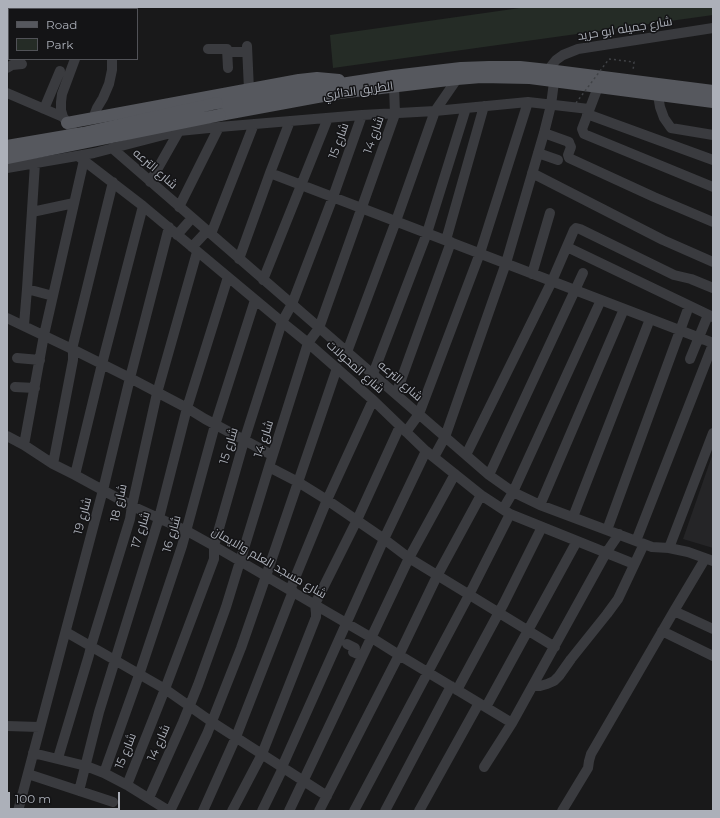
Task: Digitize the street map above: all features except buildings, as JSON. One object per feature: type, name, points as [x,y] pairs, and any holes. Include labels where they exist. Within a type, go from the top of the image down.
[{"type":"main road","name":"الطريق الدائري","points":[[7,146],[83,133],[217,103],[393,76],[461,68],[520,67],[713,91]]},
{"type":"main road","points":[[65,120],[95,118],[299,80],[317,78],[352,82]]},
{"type":"main road","name":"الطريق الدائري","points":[[7,158],[219,121],[339,93],[457,78],[530,78],[713,102]]},
{"type":"street","name":"شارع جميله ابو حريد","points":[[548,70],[556,60],[563,55],[578,49],[713,28]]},
{"type":"street","points":[[208,49],[226,48],[228,68]]},
{"type":"street","points":[[227,52],[247,49],[249,90]]},
{"type":"street","points":[[76,60],[62,94],[61,110],[65,120],[94,153]]},
{"type":"street","points":[[95,118],[97,108],[109,84],[112,70],[112,60]]},
{"type":"street","points":[[7,68],[12,65],[22,64]]},
{"type":"street","points":[[44,109],[60,71]]},
{"type":"street","points":[[347,352],[435,111],[457,78]]},
{"type":"street","points":[[262,811],[280,775],[282,767],[384,538],[430,454],[445,437],[506,263],[544,133],[554,82]]},
{"type":"street","name":"شارع 14","points":[[149,798],[198,685],[226,607],[268,467],[308,342],[319,328],[395,114],[394,86]]},
{"type":"street","points":[[598,87],[582,129],[584,134],[713,187]]},
{"type":"street","points":[[7,93],[65,120]]},
{"type":"street","points":[[658,95],[664,118],[671,128],[713,135]]},
{"type":"street","points":[[232,811],[262,754],[316,617],[315,604],[403,429],[419,414],[480,254],[528,102]]},
{"type":"street","points":[[7,168],[35,163],[81,158],[112,148],[219,121],[254,124],[362,115],[435,111],[528,102],[588,111],[713,160]]},
{"type":"street","points":[[396,394],[448,241],[484,106]]},
{"type":"street","points":[[373,374],[427,233],[466,108]]},
{"type":"street","name":"شارع 15","points":[[127,785],[214,559],[214,546],[244,440],[282,322],[292,304],[333,197],[362,115]]},
{"type":"street","points":[[263,280],[328,118]]},
{"type":"street","points":[[179,207],[219,121]]},
{"type":"street","points":[[239,259],[290,121]]},
{"type":"street","points":[[195,250],[209,233],[254,124]]},
{"type":"street","points":[[150,182],[179,131]]},
{"type":"street","points":[[544,133],[569,142],[571,148],[568,155],[569,158],[713,222]]},
{"type":"street","name":"شارع الترعه","points":[[112,148],[489,475],[513,492],[640,543],[652,547],[669,548],[688,552],[709,560]]},
{"type":"street","points":[[538,153],[558,160]]},
{"type":"street","points":[[24,445],[44,335],[74,203],[81,158]]},
{"type":"street","name":"شارع المحولات","points":[[81,158],[169,227],[228,278],[308,342],[373,400],[430,454],[481,495],[507,512],[634,564]]},
{"type":"street","points":[[24,325],[35,163]]},
{"type":"street","points":[[270,173],[713,344],[640,543],[634,564],[618,599],[559,676],[554,681],[547,684],[533,686]]},
{"type":"street","points":[[532,173],[664,240],[713,262]]},
{"type":"street","points":[[53,464],[73,360],[72,349],[113,182]]},
{"type":"street","points":[[32,212],[74,203]]},
{"type":"street","points":[[75,475],[143,206]]},
{"type":"street","points":[[532,274],[550,213]]},
{"type":"street","points":[[177,235],[192,218]]},
{"type":"street","name":"شارع 19","points":[[18,811],[39,727],[66,632],[103,490],[169,227]]},
{"type":"street","points":[[466,455],[552,281],[574,230],[578,228],[674,274],[713,288]]},
{"type":"street","points":[[567,247],[711,316],[690,359]]},
{"type":"street","name":"شارع 18","points":[[58,758],[130,519],[157,393],[195,250]]},
{"type":"street","points":[[489,475],[584,273]]},
{"type":"street","name":"شارع 17","points":[[79,791],[98,712],[159,518],[187,408],[228,278]]},
{"type":"street","points":[[27,289],[53,296]]},
{"type":"street","name":"شارع 16","points":[[104,773],[139,675],[182,546],[215,425],[255,300]]},
{"type":"street","points":[[354,811],[469,594],[507,512],[513,492],[601,300]]},
{"type":"street","points":[[607,530],[689,306]]},
{"type":"street","points":[[540,504],[624,309]]},
{"type":"street","points":[[7,318],[130,378],[272,455]]},
{"type":"street","points":[[573,517],[650,319]]},
{"type":"street","points":[[17,358],[40,360]]},
{"type":"street","points":[[33,753],[58,758],[104,773],[170,811],[207,734],[241,648],[337,368]]},
{"type":"street","points":[[15,387],[35,388]]},
{"type":"street","points":[[203,811],[236,737],[327,500],[373,400]]},
{"type":"street","points":[[669,548],[713,433]]},
{"type":"street","name":"شارع مسجد العلم والايمان","points":[[7,436],[53,464],[132,506],[186,531],[214,546],[315,604],[512,723]]},
{"type":"street","points":[[268,467],[298,482],[327,500],[384,538],[409,558],[555,647]]},
{"type":"street","points":[[289,811],[409,558],[455,474]]},
{"type":"street","points":[[319,811],[399,655],[437,576],[481,495]]},
{"type":"street","points":[[385,811],[504,603],[542,527]]},
{"type":"street","points":[[484,767],[512,723],[606,553],[619,534]]},
{"type":"street","points":[[419,811],[528,631],[577,541]]},
{"type":"street","points":[[562,811],[588,768],[591,754],[662,631],[709,560]]},
{"type":"street","points":[[674,611],[712,626]]},
{"type":"street","points":[[662,631],[713,656]]},
{"type":"street","points":[[66,632],[165,689],[212,722],[326,796]]},
{"type":"street","points":[[347,644],[355,648],[353,652],[362,656]]},
{"type":"street","points":[[7,726],[39,727]]},
{"type":"street","points":[[28,774],[114,802]]},
{"type":"path","points":[[576,103],[609,59],[634,62],[632,81]]},
{"type":"shaded area","points":[[713,453],[713,548],[683,539]]},
{"type":"green space","points":[[527,7],[713,7],[713,15],[333,68],[330,35]]}]
